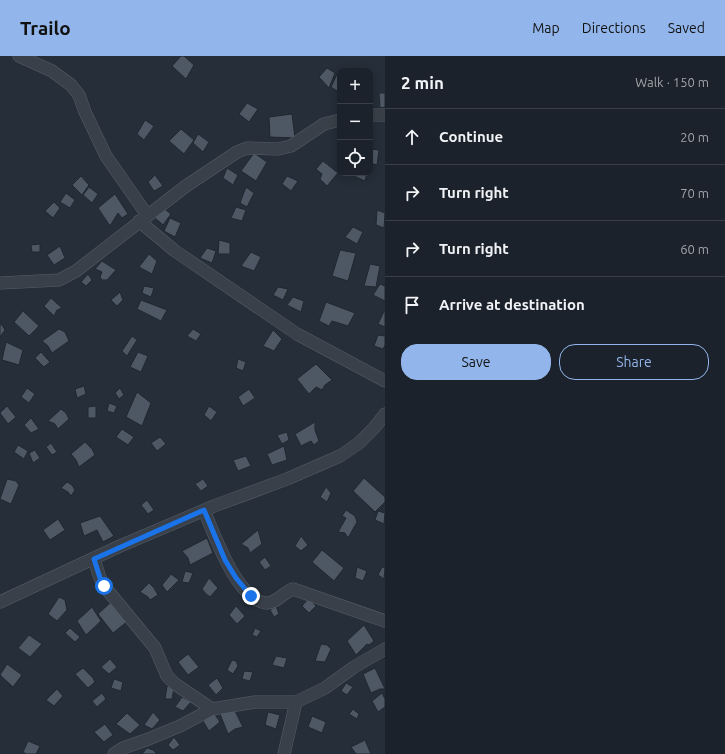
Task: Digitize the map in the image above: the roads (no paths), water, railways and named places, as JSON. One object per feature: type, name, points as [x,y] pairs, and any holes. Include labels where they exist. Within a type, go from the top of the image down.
[{"type":"street","points":[[19,56],[52,71],[71,85],[79,95],[85,112],[106,156],[143,218],[175,251],[298,334],[385,381]]},
{"type":"street","points":[[373,115],[385,115]]},
{"type":"street","points":[[0,282],[59,280],[76,271],[186,186],[237,152],[247,148],[278,149],[291,146],[324,124],[337,121]]},
{"type":"street","points":[[0,602],[204,510],[287,479],[340,456],[359,443],[385,414]]},
{"type":"street","points":[[204,510],[225,560],[236,578],[251,596],[258,601],[266,603],[272,602],[293,589],[385,621]]},
{"type":"street","points":[[94,559],[104,586],[154,648],[167,676],[175,684],[212,709]]},
{"type":"street","points":[[114,754],[123,748],[180,726],[212,709],[255,702],[296,702],[325,688],[354,667],[385,649]]},
{"type":"street","points":[[284,754],[296,702]]}]
